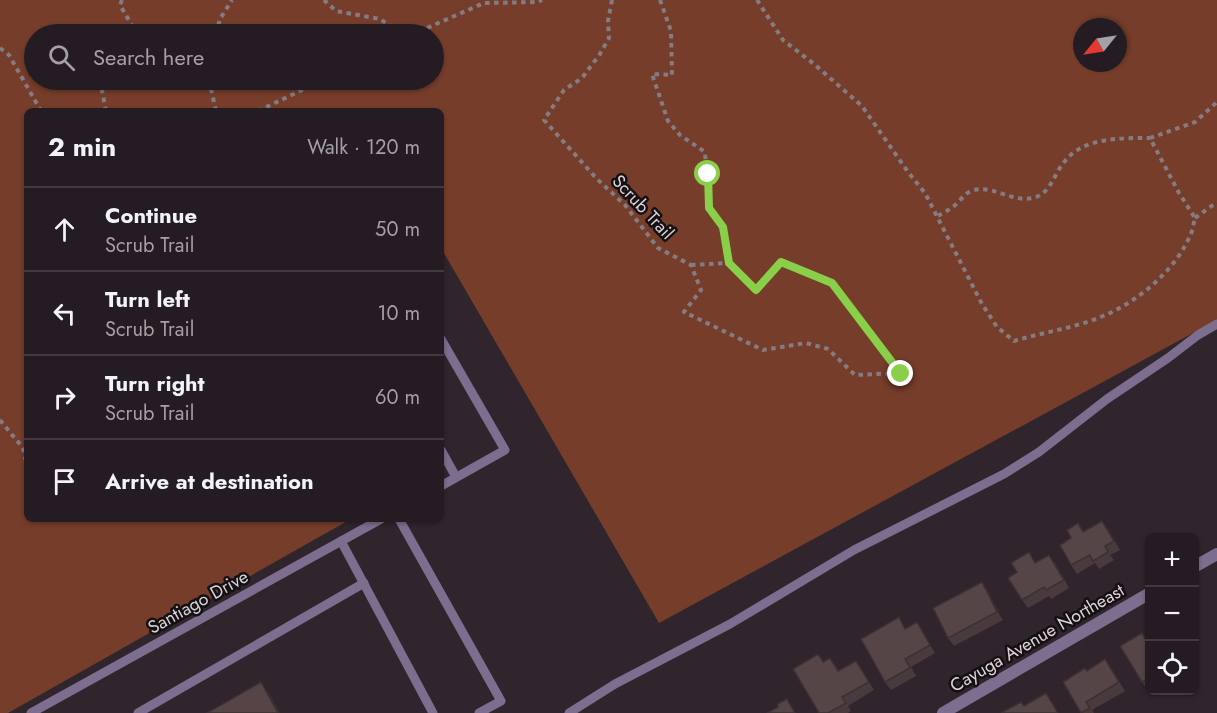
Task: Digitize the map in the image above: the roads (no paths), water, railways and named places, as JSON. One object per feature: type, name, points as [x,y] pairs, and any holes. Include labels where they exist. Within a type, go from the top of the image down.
[{"type":"street","points":[[1199,564],[1217,554]]},
{"type":"street","name":"Cayuga Avenue Northeast","points":[[943,713],[1145,595]]},
{"type":"lane","points":[[569,713],[615,684],[730,624],[854,550],[1004,474],[1039,452],[1107,399],[1168,358],[1198,334],[1217,324]]},
{"type":"lane","points":[[444,344],[505,450],[444,484]]},
{"type":"lane","points":[[444,455],[456,477]]},
{"type":"lane","name":"Santiago Drive","points":[[31,713],[376,522]]},
{"type":"lane","points":[[401,522],[501,701],[497,709],[479,713]]},
{"type":"lane","points":[[341,541],[432,713]]},
{"type":"lane","points":[[138,713],[364,583]]}]
